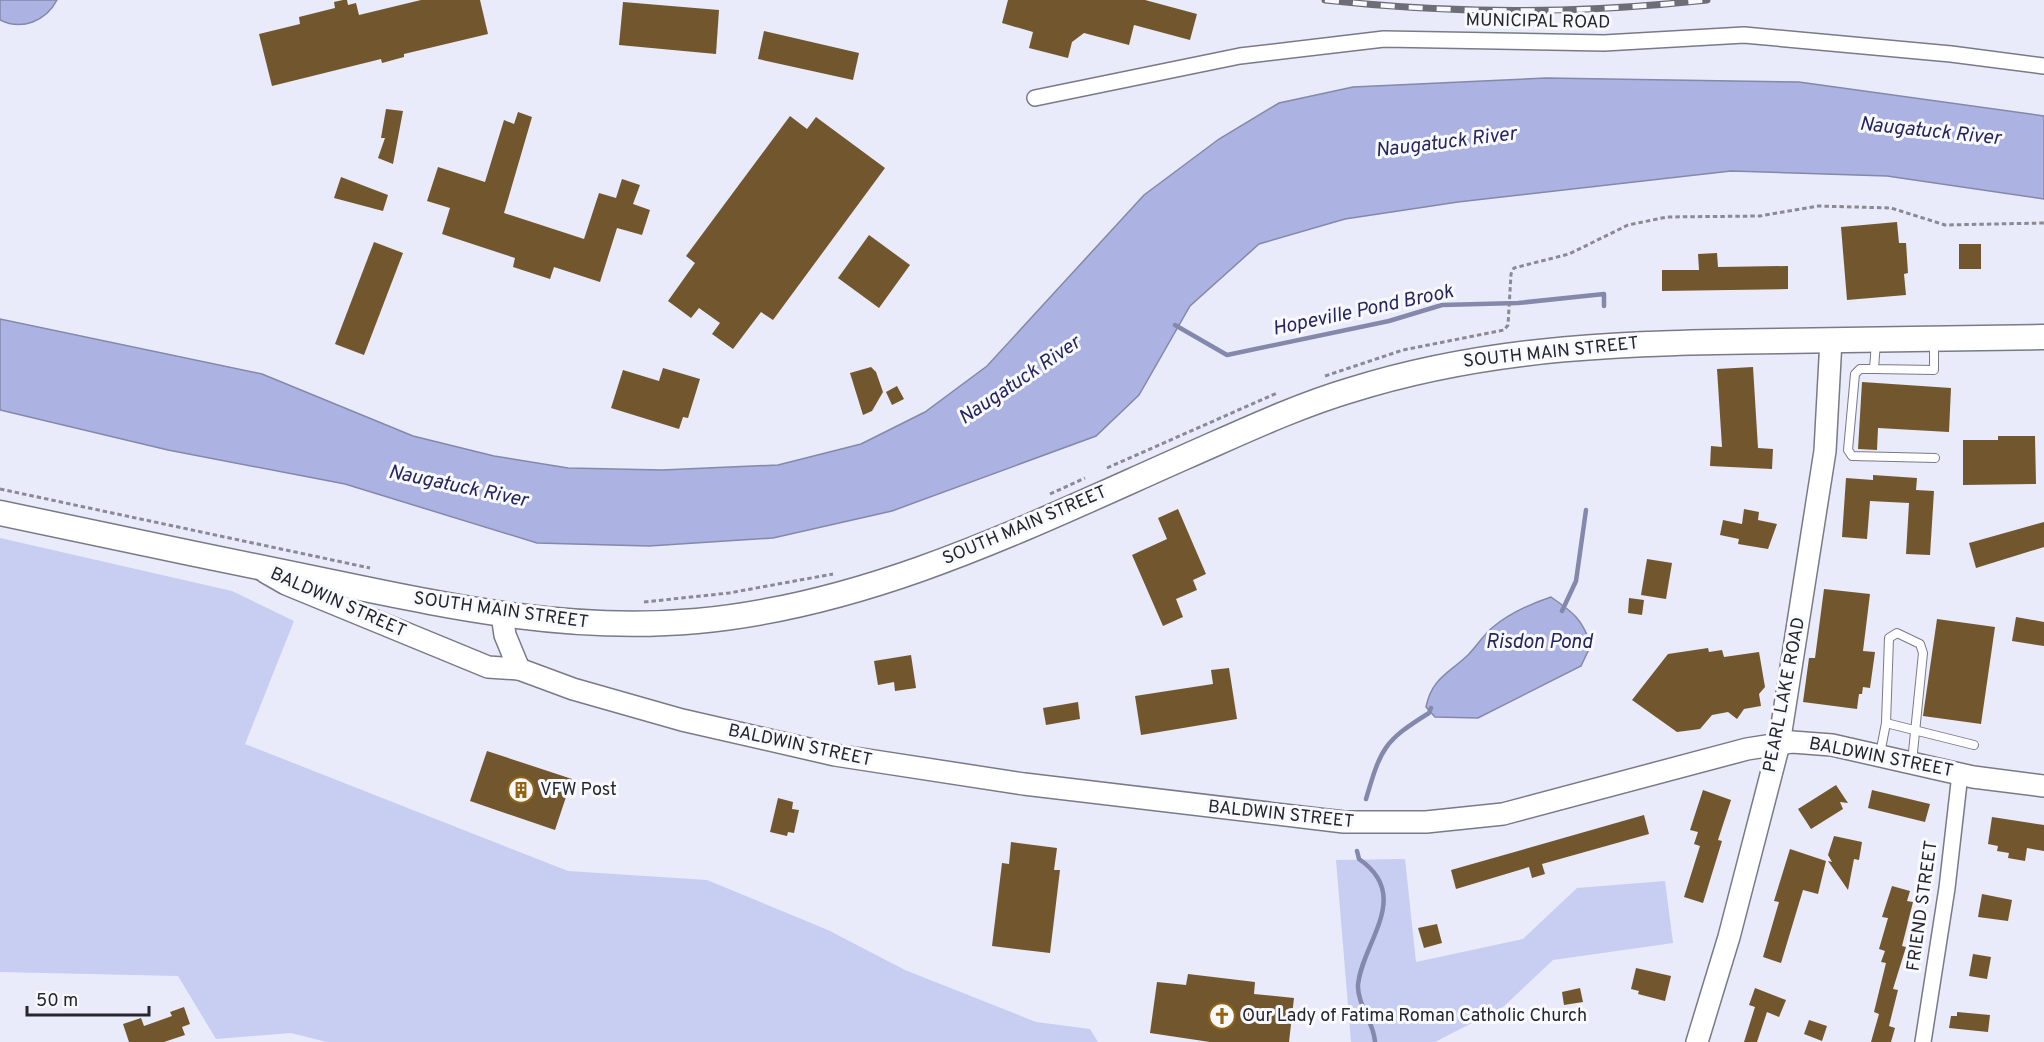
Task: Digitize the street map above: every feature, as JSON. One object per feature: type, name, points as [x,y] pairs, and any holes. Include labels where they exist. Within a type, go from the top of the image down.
[{"type":"main road","name":"SOUTH MAIN STREET","points":[[0,513],[260,568],[502,615],[575,624],[687,622],[765,612],[837,595],[932,566],[984,546],[1308,404],[1386,379],[1452,363],[1509,354],[1587,347],[2044,337]]},
{"type":"main road","name":"PEARL LAKE ROAD","points":[[1697,1042],[1729,937],[1779,744],[1825,451],[1831,340]]},
{"type":"main road","name":"BALDWIN STREET","points":[[260,568],[280,582],[488,667],[519,669],[573,689],[682,720],[835,755],[1024,784],[1344,822],[1426,822],[1503,814],[1747,749],[1779,744],[1822,744],[1960,774],[2044,786]]},
{"type":"main road","points":[[502,615],[505,635],[519,669]]},
{"type":"street","name":"MUNICIPAL ROAD","points":[[1035,98],[1240,56],[1384,39],[1604,43],[1744,35],[1951,54],[2044,66]]},
{"type":"street","name":"FRIEND STREET","points":[[1923,1042],[1947,888],[1960,774]]},
{"type":"lane","points":[[1874,369],[1876,339]]},
{"type":"lane","points":[[1934,339],[1934,370],[1860,369],[1855,374],[1848,450],[1852,456],[1935,458]]},
{"type":"lane","points":[[1880,756],[1886,723],[1889,638],[1897,633],[1920,644],[1923,653],[1912,764]]},
{"type":"lane","points":[[1886,723],[1974,745]]},
{"type":"path","points":[[1317,379],[1403,350],[1504,330],[1508,321],[1510,278],[1517,266],[1569,254],[1628,225],[1666,217],[1760,216],[1818,206],[1899,210],[1946,225],[2044,223]]},
{"type":"path","points":[[1101,471],[1278,393]]},
{"type":"path","points":[[1049,494],[1090,476]]},
{"type":"path","points":[[0,489],[377,570]]},
{"type":"path","points":[[635,603],[729,593],[840,572]]},
{"type":"shaded area","points":[[0,538],[232,591],[294,621],[245,744],[568,871],[707,880],[828,930],[905,970],[1036,1022],[1090,1029],[1098,1042],[327,1042],[291,1033],[216,1039],[178,976],[0,972]]},
{"type":"shaded area","points":[[1405,859],[1416,962],[1523,939],[1577,888],[1665,881],[1673,943],[1553,960],[1503,1007],[1435,1042],[1351,1042],[1336,860]]},
{"type":"water","points":[[0,0],[57,0],[47,14],[33,22],[17,24],[0,20]]},
{"type":"water","name":"Naugatuck River","points":[[1546,78],[1799,82],[2044,116],[2044,199],[1887,176],[1731,171],[1458,202],[1345,219],[1259,244],[1190,306],[1139,395],[1096,436],[892,511],[773,538],[649,546],[537,543],[345,484],[168,450],[0,410],[0,319],[262,374],[413,436],[494,456],[568,468],[662,470],[778,465],[861,444],[925,412],[987,366],[1144,195],[1219,139],[1279,103],[1353,87]]},
{"type":"water","name":"Risdon Pond","points":[[1551,597],[1576,617],[1588,636],[1591,645],[1581,666],[1478,718],[1435,717],[1426,707],[1432,689],[1442,677],[1468,655],[1500,622],[1521,609]]},
{"type":"building","points":[[347,0],[348,5],[356,3],[359,15],[421,0],[480,0],[488,34],[404,54],[404,57],[382,63],[381,59],[272,86],[259,34],[300,24],[299,17],[335,8],[334,2]]},
{"type":"building","points":[[1008,0],[1145,0],[1197,14],[1190,40],[1134,25],[1129,45],[1084,33],[1072,42],[1068,58],[1029,48],[1033,32],[1002,23]]},
{"type":"building","points":[[623,2],[719,10],[716,54],[619,45]]},
{"type":"building","points":[[764,31],[859,53],[853,80],[758,59]]},
{"type":"building","points":[[386,109],[403,111],[393,164],[378,158],[385,138],[381,138]]},
{"type":"building","points":[[518,112],[532,117],[504,213],[584,239],[599,193],[616,198],[622,179],[640,185],[633,204],[650,210],[642,235],[617,228],[600,282],[554,267],[550,279],[513,267],[515,258],[442,234],[450,208],[427,201],[438,167],[485,182],[504,120],[514,124]]},
{"type":"building","points":[[790,116],[807,129],[816,117],[885,168],[773,320],[761,312],[733,349],[712,334],[720,323],[699,308],[691,318],[668,301],[695,263],[686,256]]},
{"type":"building","points":[[341,177],[388,195],[383,211],[334,198]]},
{"type":"building","points":[[1897,222],[1899,243],[1906,243],[1908,273],[1904,274],[1906,295],[1847,300],[1841,227]]},
{"type":"building","points":[[869,235],[910,265],[879,308],[838,278]]},
{"type":"building","points":[[374,242],[403,253],[364,355],[335,344]]},
{"type":"building","points":[[1959,244],[1981,244],[1981,269],[1959,269]]},
{"type":"building","points":[[1717,253],[1718,267],[1788,266],[1788,289],[1662,291],[1662,270],[1699,270],[1698,254]]},
{"type":"building","points":[[871,367],[876,372],[883,392],[872,411],[863,415],[850,373]]},
{"type":"building","points":[[1753,367],[1758,448],[1773,449],[1772,469],[1710,466],[1711,446],[1722,447],[1717,369]]},
{"type":"building","points":[[663,368],[700,379],[688,418],[683,417],[679,429],[611,408],[623,370],[659,381]]},
{"type":"building","points":[[1862,382],[1951,388],[1949,432],[1878,428],[1877,450],[1858,449]]},
{"type":"building","points":[[897,386],[904,399],[892,405],[886,392]]},
{"type":"building","points":[[1998,436],[2035,436],[2036,484],[1963,485],[1963,440],[1998,440]]},
{"type":"building","points":[[1873,475],[1917,478],[1916,490],[1934,491],[1930,555],[1906,554],[1909,503],[1870,501],[1867,539],[1842,537],[1846,478],[1873,480]]},
{"type":"building","points":[[1178,509],[1206,574],[1193,580],[1197,590],[1176,599],[1183,617],[1163,626],[1132,555],[1167,539],[1158,518]]},
{"type":"building","points":[[1744,509],[1759,512],[1758,520],[1777,524],[1768,549],[1738,544],[1739,539],[1720,535],[1723,520],[1742,524]]},
{"type":"building","points":[[2044,522],[2044,547],[1976,568],[1969,543]]},
{"type":"building","points":[[1647,559],[1672,563],[1666,599],[1641,595]]},
{"type":"building","points":[[1824,589],[1870,594],[1863,651],[1875,652],[1870,688],[1863,687],[1862,694],[1859,694],[1857,709],[1803,702],[1809,658],[1815,658]]},
{"type":"building","points":[[1629,598],[1644,600],[1642,615],[1628,613]]},
{"type":"building","points":[[2016,617],[2044,622],[2044,646],[2012,641]]},
{"type":"building","points":[[1937,619],[1995,627],[1981,724],[1923,716]]},
{"type":"building","points":[[1708,648],[1709,652],[1722,650],[1724,657],[1759,652],[1765,687],[1759,694],[1761,706],[1744,709],[1737,719],[1728,712],[1712,715],[1700,729],[1677,732],[1632,700],[1668,654]]},
{"type":"building","points":[[911,655],[916,688],[895,691],[894,682],[878,685],[874,661]]},
{"type":"building","points":[[1229,668],[1237,719],[1141,735],[1135,696],[1213,684],[1211,670]]},
{"type":"building","points":[[1078,702],[1080,719],[1046,725],[1043,708]]},
{"type":"building","name":"VFW Post","points":[[487,751],[572,779],[555,830],[470,801]]},
{"type":"building","points":[[1836,785],[1848,803],[1840,802],[1843,809],[1811,829],[1798,809]]},
{"type":"building","points":[[1703,790],[1731,800],[1718,840],[1722,841],[1703,903],[1684,897],[1700,846],[1694,844],[1698,832],[1690,830]]},
{"type":"building","points":[[1872,790],[1930,804],[1925,822],[1868,808]]},
{"type":"building","points":[[778,798],[793,802],[792,809],[799,810],[794,833],[788,832],[787,836],[770,832]]},
{"type":"building","points":[[1644,815],[1649,834],[1542,864],[1545,874],[1532,878],[1529,867],[1456,889],[1451,870]]},
{"type":"building","points":[[1992,817],[2044,825],[2044,851],[2027,848],[2025,861],[2008,858],[2009,853],[1997,851],[1998,846],[1988,844]]},
{"type":"building","points":[[1834,836],[1862,842],[1859,860],[1854,859],[1848,890],[1828,861],[1832,862],[1828,855]]},
{"type":"building","points":[[1011,842],[1057,848],[1054,870],[1060,870],[1050,953],[992,946],[1002,863],[1009,864]]},
{"type":"building","points":[[1790,849],[1826,861],[1818,894],[1803,890],[1781,963],[1763,957],[1779,902],[1774,901]]},
{"type":"building","points":[[1892,886],[1910,891],[1907,901],[1913,902],[1902,946],[1906,947],[1893,989],[1898,990],[1889,1026],[1895,1028],[1891,1042],[1871,1042],[1879,1014],[1874,1012],[1886,963],[1881,962],[1885,951],[1879,949],[1888,918],[1882,917]]},
{"type":"building","points":[[1982,894],[2012,900],[2008,921],[1978,917]]},
{"type":"building","points":[[1437,924],[1442,943],[1424,948],[1418,928]]},
{"type":"building","points":[[1973,954],[1991,957],[1987,979],[1969,976]]},
{"type":"building","points":[[1636,968],[1671,976],[1665,1001],[1638,994],[1639,991],[1631,989]]},
{"type":"building","name":"Our Lady of Fatima Roman Catholic Church","points":[[1188,974],[1255,982],[1254,994],[1294,998],[1289,1042],[1210,1042],[1150,1033],[1157,982],[1186,985]]},
{"type":"building","points":[[1580,988],[1583,1002],[1564,1005],[1562,992]]},
{"type":"building","points":[[1755,988],[1786,1000],[1779,1017],[1767,1012],[1757,1042],[1744,1042],[1755,1007],[1749,1005]]},
{"type":"building","points":[[184,1007],[190,1024],[182,1027],[185,1035],[164,1042],[129,1042],[123,1024],[141,1018],[144,1026],[172,1016],[170,1012]]},
{"type":"building","points":[[1957,1012],[1990,1015],[1988,1032],[1949,1028],[1951,1016],[1957,1016]]},
{"type":"building","points":[[1809,1020],[1827,1026],[1822,1041],[1804,1034]]},
{"type":"waterway","name":"Hopeville Pond Brook","points":[[1175,325],[1227,355],[1389,321],[1442,305],[1518,303],[1604,294],[1604,306]]},
{"type":"waterway","name":"Hopeville Pond Brook","points":[[1562,611],[1576,581],[1586,510]]},
{"type":"waterway","name":"Hopeville Pond Brook","points":[[1366,799],[1386,747],[1402,731],[1429,713],[1431,708]]},
{"type":"waterway","name":"Hopeville Pond Brook","points":[[1357,851],[1359,859],[1375,873],[1382,888],[1383,904],[1380,920],[1361,969],[1358,985],[1360,999],[1372,1027],[1375,1042]]},
{"type":"railway","points":[[1325,0],[1468,10],[1612,8],[1707,0]]},
{"type":"place","name":"VFW Post","points":[[521,790]]},
{"type":"place","name":"Our Lady of Fatima Roman Catholic Church","points":[[1222,1016]]}]
